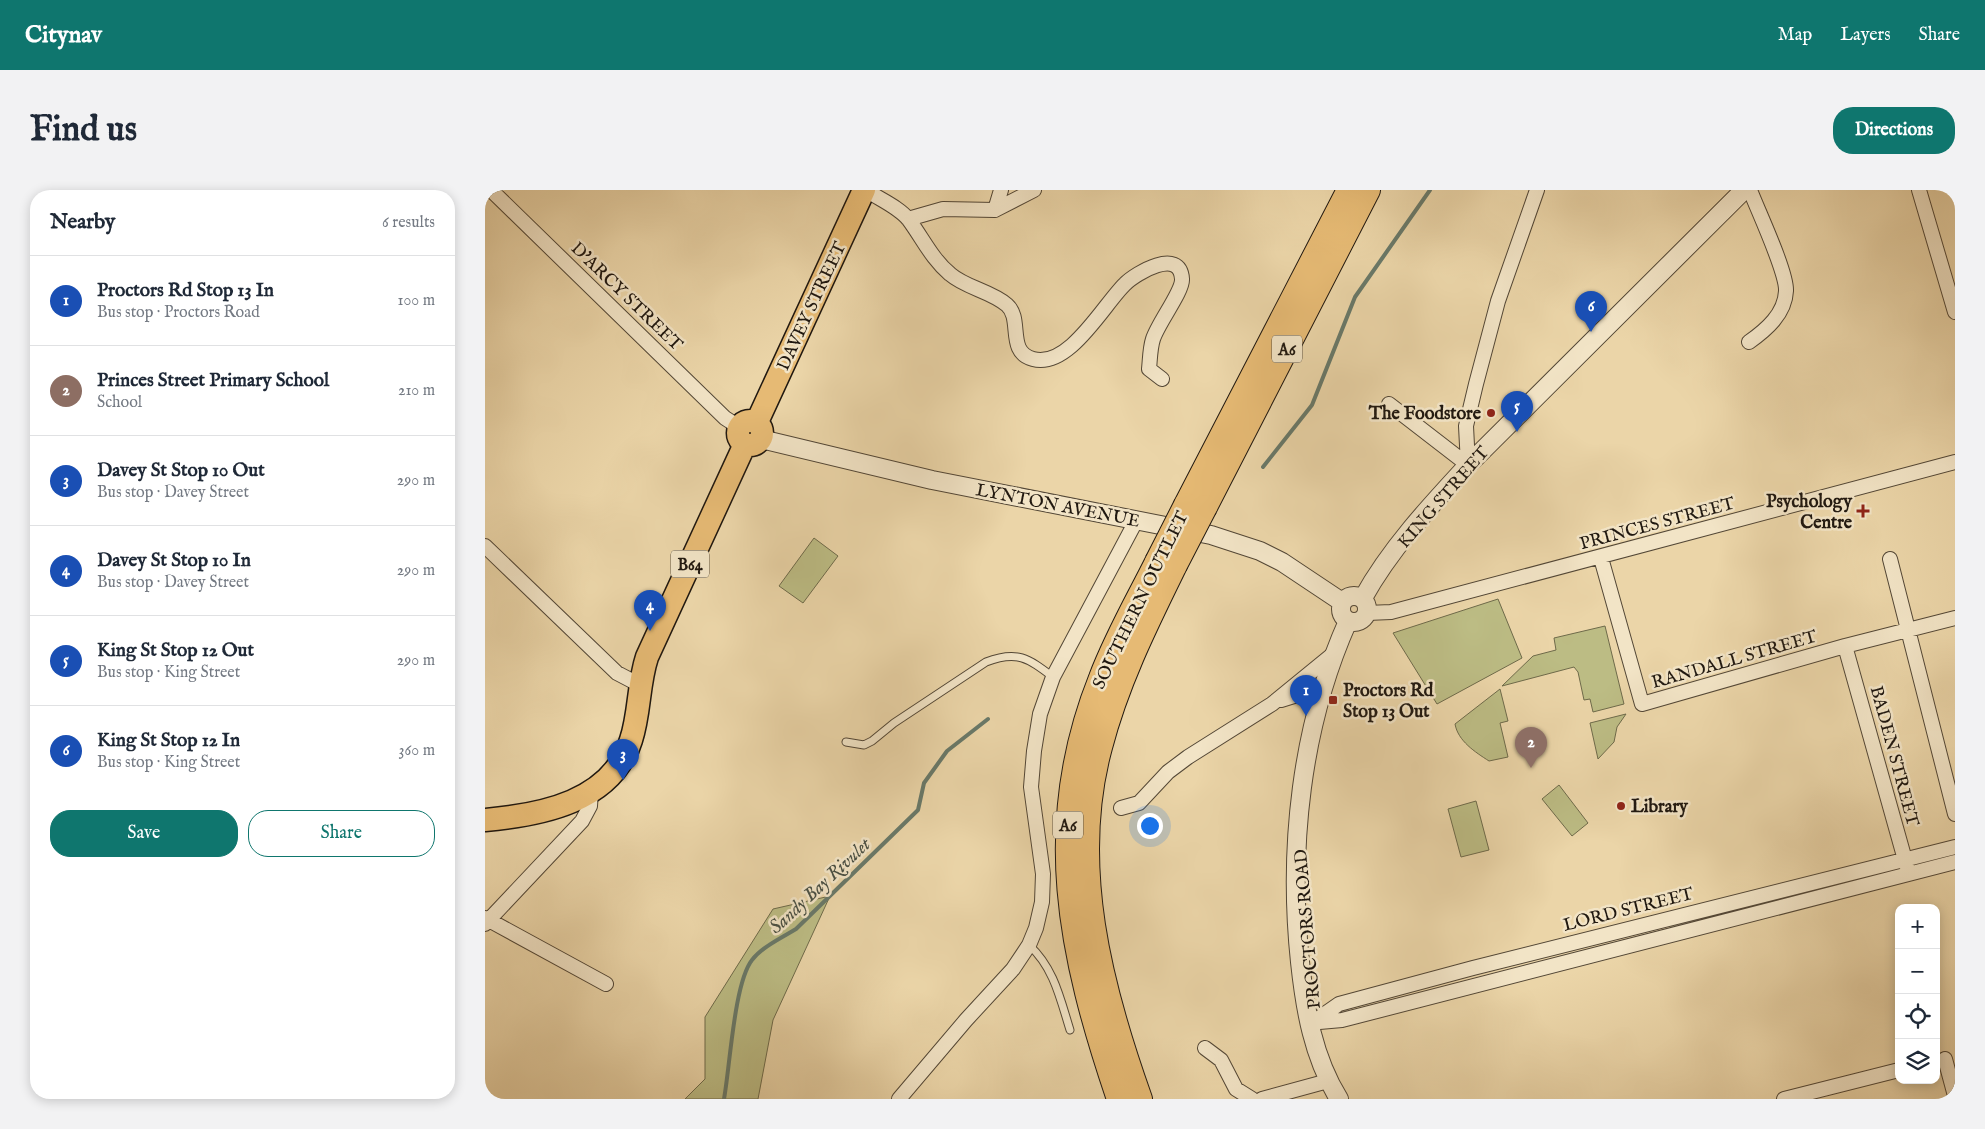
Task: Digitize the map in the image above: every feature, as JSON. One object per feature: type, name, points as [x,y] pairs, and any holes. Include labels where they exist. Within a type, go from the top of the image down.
[{"type":"highway","name":"SOUTHERN OUTLET","points":[[1196,506],[1349,190]]},
{"type":"highway","name":"SOUTHERN OUTLET","points":[[1119,1099],[1091,1012],[1075,941],[1067,870],[1068,819],[1075,768],[1093,698],[1111,652],[1166,563],[1369,190]]},
{"type":"highway","name":"SOUTHERN OUTLET","points":[[1140,1099],[1116,1026],[1095,941],[1088,877],[1088,828],[1095,770],[1114,699],[1166,563]]},
{"type":"main road","name":"DAVEY STREET","points":[[591,792],[610,777],[626,754],[634,730],[640,685],[652,646],[865,190]]},
{"type":"main road","name":"B64","points":[[485,820],[542,812],[561,806],[591,792]]},
{"type":"street","name":"D'ARCY STREET","points":[[491,190],[725,418],[751,433]]},
{"type":"street","points":[[865,190],[908,219],[938,263],[952,276],[1007,305],[1013,316],[1017,343],[1022,353],[1032,359],[1045,360],[1060,353],[1084,334],[1127,282],[1160,263],[1169,263],[1176,266],[1181,272],[1181,286],[1163,315],[1152,341],[1149,369],[1162,379]]},
{"type":"street","points":[[995,210],[1001,190]]},
{"type":"street","points":[[908,219],[943,209],[995,210],[1035,190]]},
{"type":"street","points":[[1468,465],[1466,426],[1476,384],[1498,301],[1537,190]]},
{"type":"street","name":"KING STREET","points":[[1365,606],[1372,582],[1427,510],[1468,465],[1744,190]]},
{"type":"street","points":[[1749,342],[1766,330],[1778,317],[1787,292],[1784,276],[1750,190]]},
{"type":"street","points":[[1919,190],[1955,312]]},
{"type":"street","points":[[1389,404],[1468,465]]},
{"type":"street","name":"LYNTON AVENUE","points":[[751,433],[932,480],[1211,535],[1260,552],[1299,571],[1342,602]]},
{"type":"street","name":"PRINCES STREET","points":[[1365,606],[1391,612],[1601,558],[1955,462]]},
{"type":"street","points":[[899,1099],[966,1020],[1013,970],[1029,945],[1039,916],[1043,889],[1042,868],[1032,803],[1032,772],[1040,714],[1053,677],[1137,521]]},
{"type":"street","points":[[485,546],[617,673],[640,685]]},
{"type":"street","name":"RANDALL STREET","points":[[1601,558],[1641,704],[1845,646],[1955,618]]},
{"type":"street","points":[[1890,559],[1955,814]]},
{"type":"street","points":[[1351,596],[1365,606],[1359,621],[1348,620],[1342,614],[1342,602],[1351,596]]},
{"type":"street","name":"PROCTORS ROAD","points":[[1339,1099],[1328,1081],[1312,1022],[1297,934],[1297,838],[1304,776],[1321,700],[1332,655],[1348,620]]},
{"type":"street","name":"BADEN STREET","points":[[1845,646],[1909,875]]},
{"type":"street","points":[[1121,808],[1139,803],[1168,772],[1188,756],[1271,704],[1332,655]]},
{"type":"street","points":[[1271,704],[1297,695],[1321,700]]},
{"type":"street","points":[[591,792],[590,806],[582,821],[486,920],[606,984]]},
{"type":"street","name":"LORD STREET","points":[[1312,1022],[1339,1004],[1473,968],[1955,847]]},
{"type":"street","name":"LORD STREET","points":[[1312,1022],[1342,1020],[1955,862]]},
{"type":"street","points":[[1473,968],[1477,985]]},
{"type":"street","points":[[1205,1048],[1221,1060],[1236,1089],[1253,1099]]},
{"type":"street","points":[[1945,1059],[1955,1096]]},
{"type":"street","points":[[1784,1099],[1895,1071]]},
{"type":"street","points":[[1262,1099],[1328,1081]]},
{"type":"lane","points":[[847,742],[864,745],[873,741],[894,723],[986,662],[1001,656],[1015,655],[1030,660],[1053,677]]},
{"type":"lane","points":[[1029,945],[1039,954],[1054,977],[1070,1030]]},
{"type":"green space","points":[[814,538],[838,556],[803,603],[779,586]]},
{"type":"green space","points":[[1498,599],[1522,658],[1437,704],[1393,633]]},
{"type":"green space","points":[[1605,626],[1624,704],[1593,712],[1590,699],[1584,700],[1578,672],[1574,667],[1502,686],[1533,656],[1556,650],[1554,638]]},
{"type":"green space","points":[[1500,689],[1508,721],[1500,723],[1508,757],[1489,761],[1463,741],[1455,724]]},
{"type":"green space","points":[[1626,714],[1617,727],[1614,742],[1598,759],[1590,723]]},
{"type":"green space","points":[[1559,785],[1588,823],[1572,836],[1542,799]]},
{"type":"green space","points":[[1476,801],[1489,850],[1461,857],[1448,809]]},
{"type":"green space","points":[[830,896],[773,1020],[758,1099],[685,1099],[705,1079],[705,1017],[773,909]]},
{"type":"waterway","name":"Sandy Bay Rivulet","points":[[1263,467],[1312,405],[1355,297],[1430,190]]},
{"type":"waterway","name":"Sandy Bay Rivulet","points":[[724,1099],[737,1006],[746,971],[752,960],[766,947],[796,929],[918,810],[924,783],[947,751],[988,719]]},
{"type":"place","name":"King St Stop 12 In","points":[[1591,332]]},
{"type":"place","name":"The Foodstore","points":[[1491,413]]},
{"type":"place","name":"King St Stop 12 Out","points":[[1517,432]]},
{"type":"place","name":"Psychology Centre","points":[[1863,511]]},
{"type":"place","name":"Davey St Stop 10 In","points":[[650,631]]},
{"type":"place","name":"Proctors Rd Stop 13 Out","points":[[1333,700]]},
{"type":"place","name":"Proctors Rd Stop 13 In","points":[[1306,716]]},
{"type":"place","name":"Princes Street Primary School","points":[[1531,768]]},
{"type":"place","name":"Davey St Stop 10 Out","points":[[623,780]]},
{"type":"place","name":"Library","points":[[1621,806]]}]
